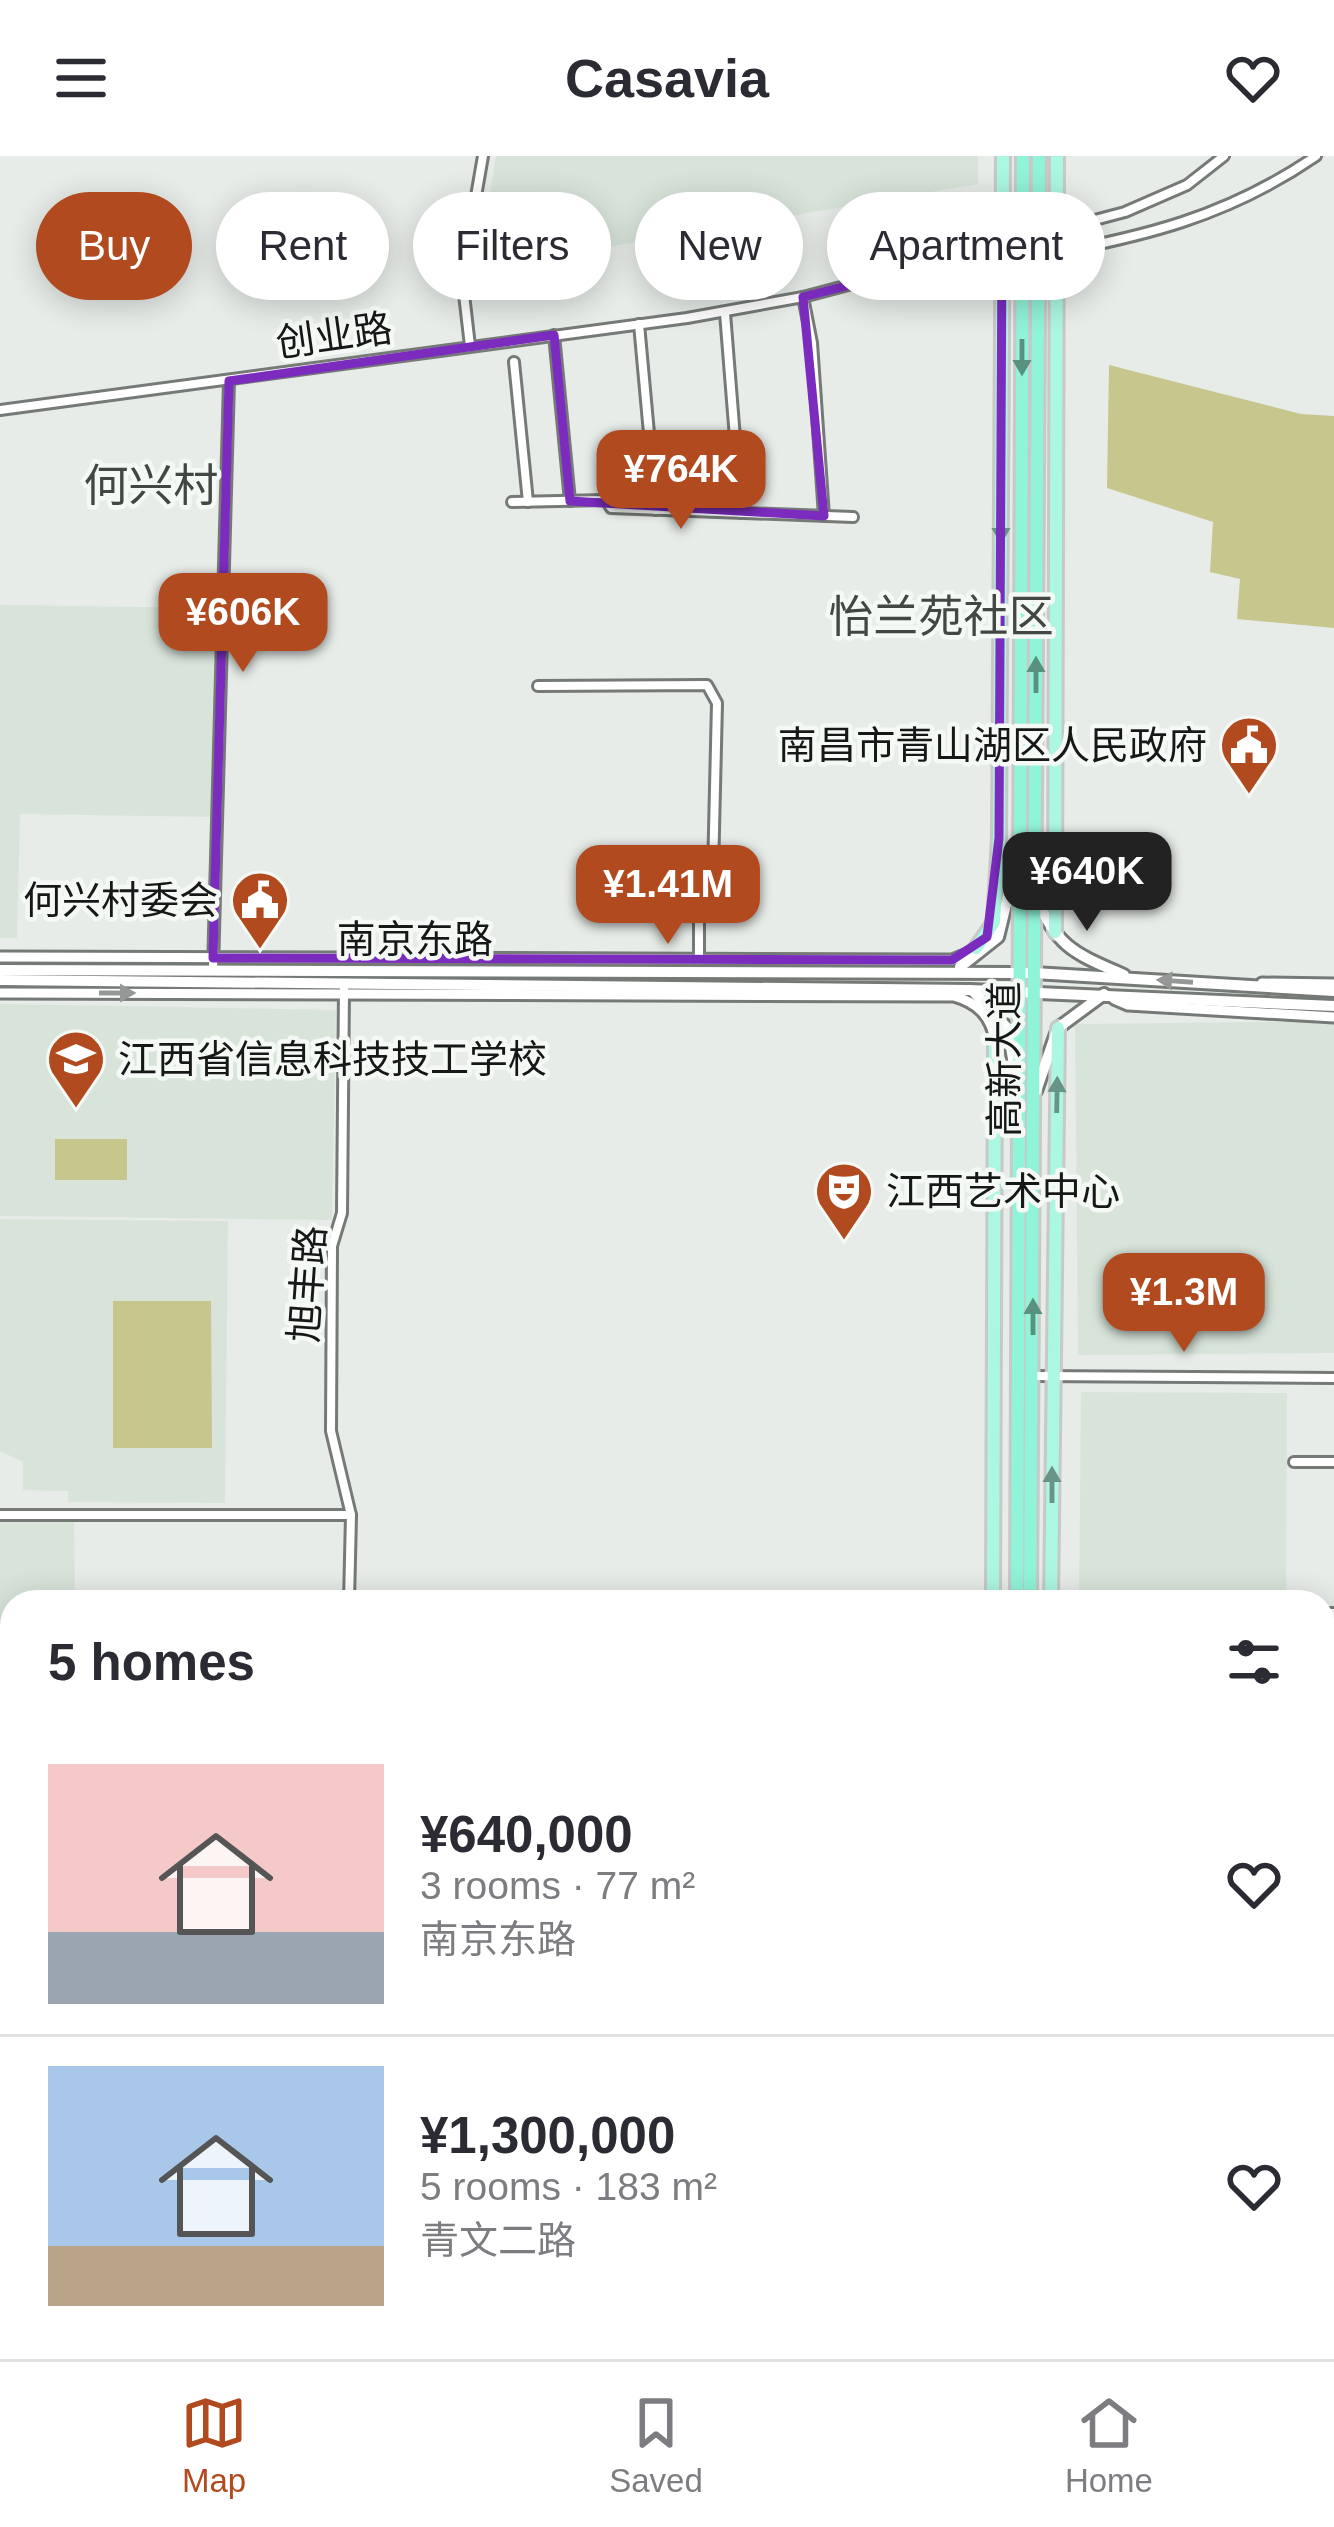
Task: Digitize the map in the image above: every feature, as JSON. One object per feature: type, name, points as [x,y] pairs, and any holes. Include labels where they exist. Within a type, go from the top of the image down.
[{"type":"highway","name":"高新大道","points":[[1023,156],[1023,192]]},
{"type":"highway","name":"高新大道","points":[[1040,156],[1040,192]]},
{"type":"highway","name":"高新大道","points":[[1022,300],[1019,849],[1035,1094],[1030,1590]]},
{"type":"highway","name":"高新大道","points":[[1027,973],[1035,890],[1039,300]]},
{"type":"highway","name":"高新大道","points":[[1017,1590],[1018,1094],[1027,991]]},
{"type":"main road","points":[[1003,156],[1003,192]]},
{"type":"main road","points":[[1057,156],[1057,192]]},
{"type":"main road","points":[[976,948],[994,922],[997,896],[1002,300]]},
{"type":"main road","points":[[1055,932],[1057,300]]},
{"type":"main road","points":[[930,972],[968,966],[998,937],[1019,849]]},
{"type":"main road","points":[[1035,890],[1055,932],[1076,956],[1132,979]]},
{"type":"main road","name":"南京东路","points":[[0,970],[213,964],[345,982],[1027,973],[1334,988]]},
{"type":"main road","name":"南京东路","points":[[0,980],[970,989],[1334,1006]]},
{"type":"main road","points":[[970,989],[986,999],[1008,1029],[1018,1094]]},
{"type":"main road","points":[[1035,1094],[1058,1028],[1103,994]]},
{"type":"main road","points":[[1052,1590],[1058,1028]]},
{"type":"main road","points":[[993,1590],[995,1040]]},
{"type":"street","points":[[470,346],[462,278],[483,156]]},
{"type":"street","name":"创业路","points":[[1105,218],[1187,185],[1225,156]]},
{"type":"street","points":[[1105,244],[1151,235],[1262,193],[1316,156]]},
{"type":"street","name":"创业路","points":[[803,297],[827,291]]},
{"type":"street","points":[[803,297],[812,344],[824,516]]},
{"type":"street","name":"创业路","points":[[0,410],[639,325],[788,300]]},
{"type":"street","points":[[725,313],[740,513]]},
{"type":"street","points":[[639,325],[656,510]]},
{"type":"street","points":[[554,335],[571,501]]},
{"type":"street","points":[[514,362],[528,502]]},
{"type":"street","points":[[213,964],[229,381]]},
{"type":"street","points":[[512,502],[853,517]]},
{"type":"street","points":[[538,686],[707,685],[717,703],[714,852],[709,897],[699,916],[700,960]]},
{"type":"street","points":[[0,957],[213,964],[846,961],[952,960],[976,948]]},
{"type":"street","points":[[846,961],[896,972]]},
{"type":"street","points":[[0,993],[345,982],[955,996],[982,1011],[992,1022],[995,1040]]},
{"type":"street","name":"旭丰路","points":[[345,982],[342,1213],[332,1246],[331,1431],[352,1515],[350,1590]]},
{"type":"street","points":[[1103,994],[1128,1005],[1334,1017]]},
{"type":"street","points":[[1033,1376],[1334,1378]]},
{"type":"street","points":[[1294,1462],[1334,1462]]},
{"type":"street","points":[[0,1515],[352,1515]]},
{"type":"highlighted area","points":[[1002,246],[999,838],[987,937],[952,960],[213,958],[229,381],[554,335],[570,501],[824,516],[803,297]]},
{"type":"shaded area","points":[[496,156],[978,156],[978,184],[931,192],[827,192],[827,210],[803,214],[803,192],[635,192],[635,242],[611,246],[611,192],[490,192]]},
{"type":"shaded area","points":[[1109,365],[1301,414],[1334,416],[1334,628],[1237,619],[1240,579],[1210,572],[1213,522],[1107,488]]},
{"type":"shaded area","points":[[0,605],[218,608],[214,817],[20,814],[17,938],[0,938]]},
{"type":"shaded area","points":[[0,1004],[336,1010],[332,1220],[0,1216]]},
{"type":"shaded area","points":[[1334,1021],[1334,1353],[1078,1355],[1075,1024]]},
{"type":"shaded area","points":[[55,1139],[127,1139],[127,1180],[55,1180]]},
{"type":"shaded area","points":[[0,1219],[228,1221],[225,1503],[68,1502],[68,1491],[23,1490],[23,1462],[0,1451]]},
{"type":"shaded area","points":[[113,1301],[211,1301],[212,1448],[113,1448]]},
{"type":"shaded area","points":[[1081,1392],[1287,1393],[1286,1590],[1079,1590]]},
{"type":"shaded area","points":[[0,1516],[74,1516],[75,1590],[0,1590]]},
{"type":"place","name":"南昌市青山湖区人民政府","points":[[1249,796]]},
{"type":"place","name":"何兴村委会","points":[[260,951]]},
{"type":"place","name":"江西省信息科技技工学校","points":[[76,1110]]},
{"type":"place","name":"江西艺术中心","points":[[844,1242]]},
{"type":"district","name":"何兴村","points":[[151,485]]},
{"type":"district","name":"怡兰苑社区","points":[[941,616]]}]
